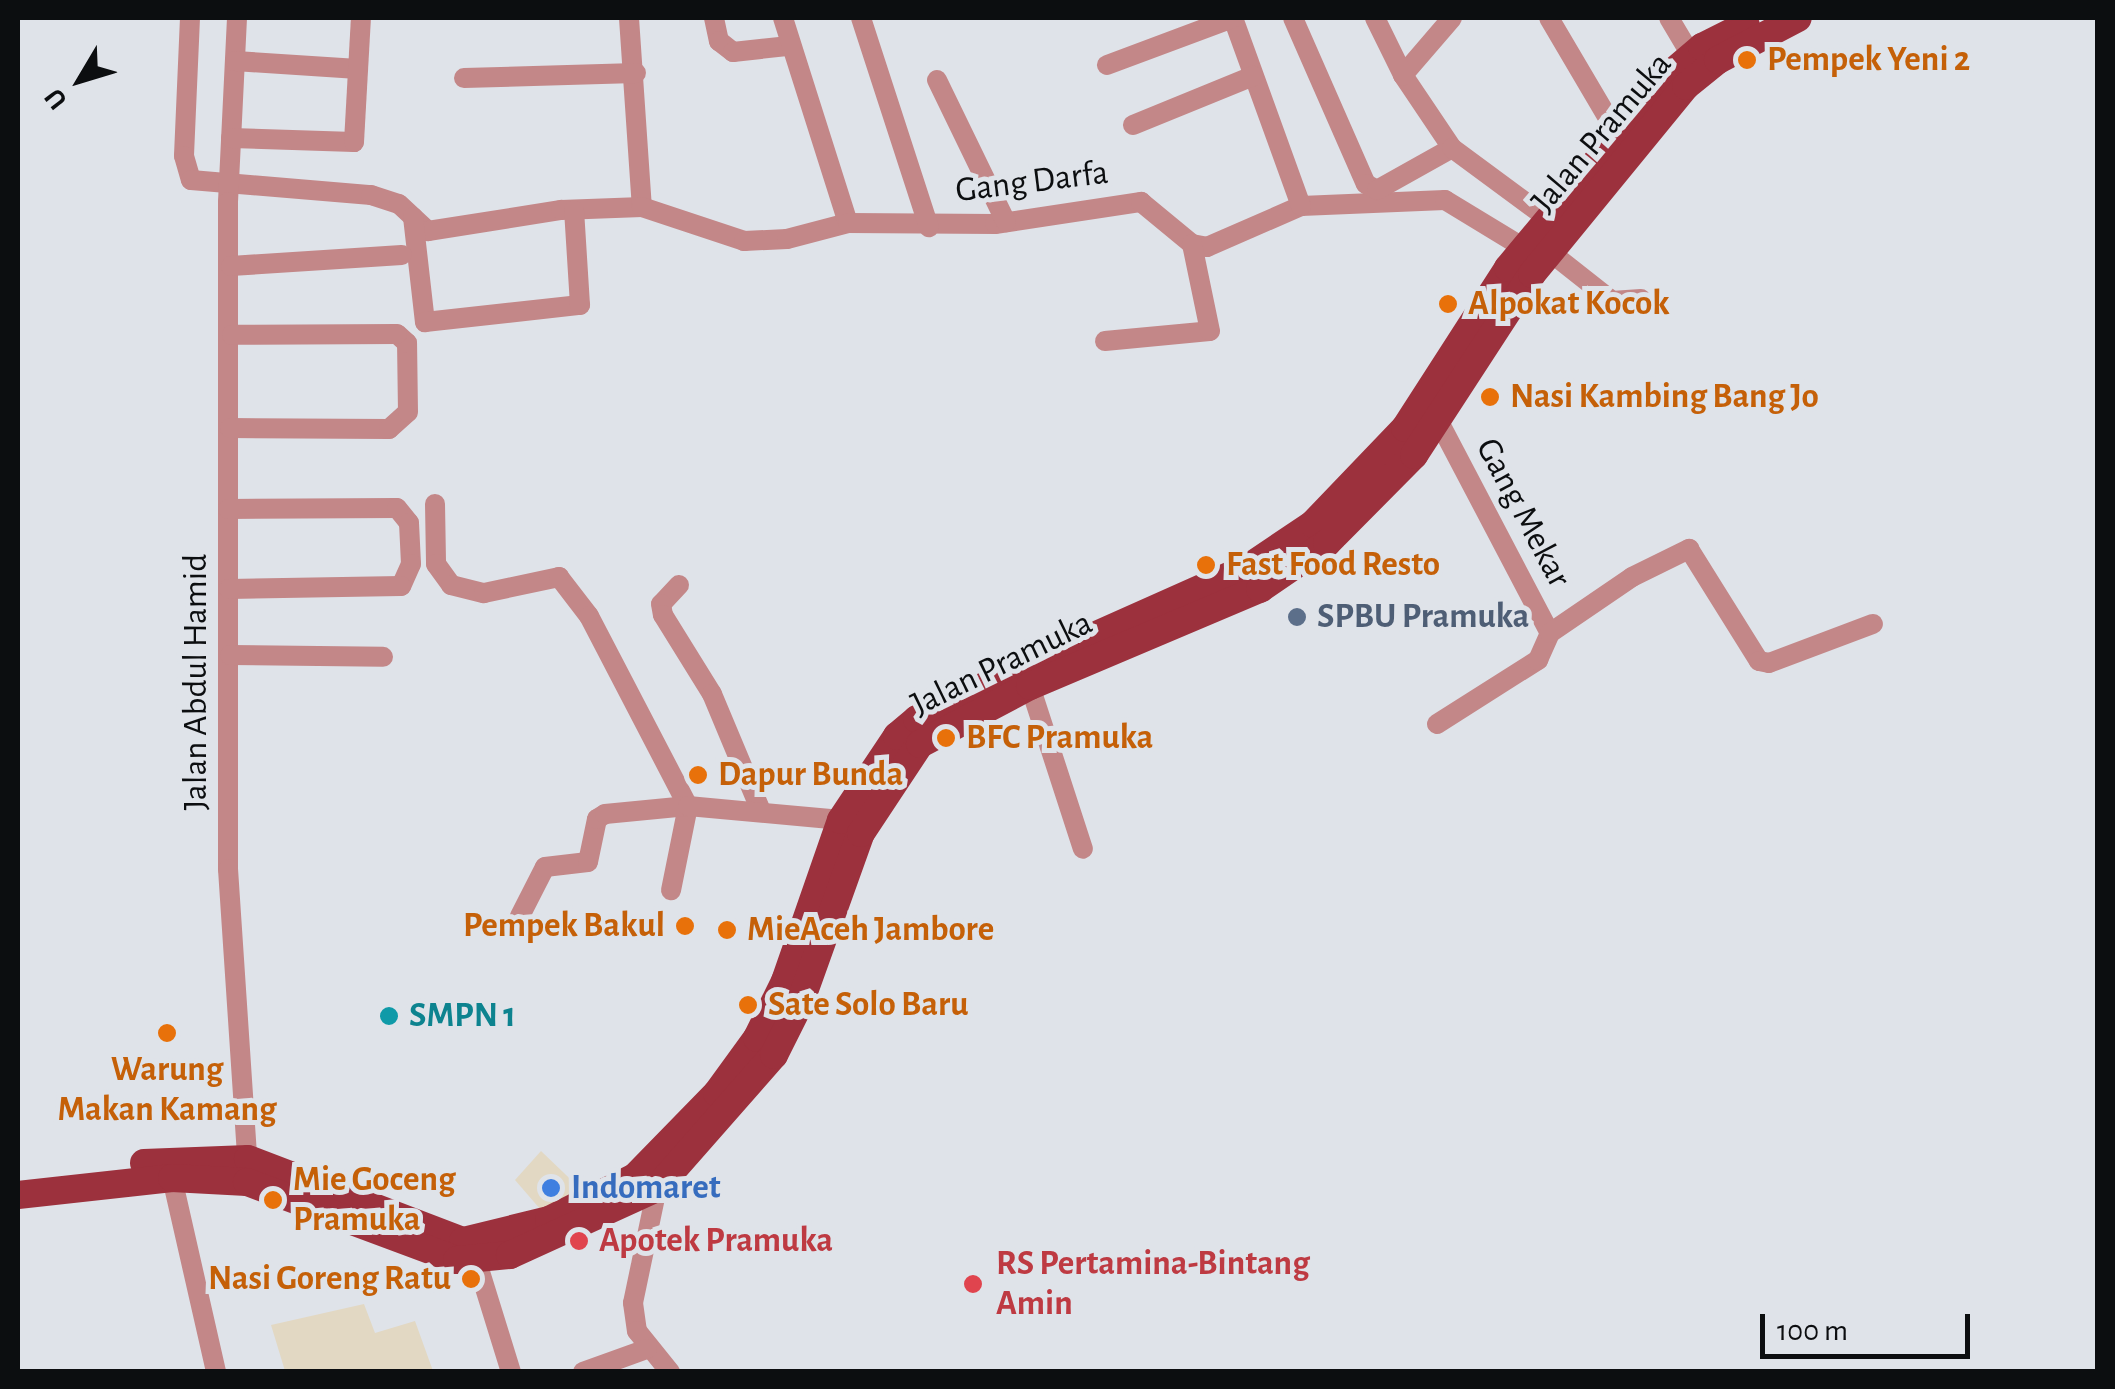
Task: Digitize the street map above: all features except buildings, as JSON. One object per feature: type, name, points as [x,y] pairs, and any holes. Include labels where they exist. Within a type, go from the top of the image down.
[{"type":"main road","name":"Jalan Pramuka","points":[[18,1195],[248,1170],[436,1254],[476,1258],[510,1256],[554,1240],[657,1188],[774,1055],[800,1003],[861,833],[893,778],[932,734],[1255,578],[1320,533],[1439,422],[1537,250],[1547,218],[1618,134],[1691,55],[1761,18]]},
{"type":"main road","name":"Jalan Pramuka","points":[[1320,533],[1537,250],[1686,86],[1730,53],[1798,18]]},
{"type":"main road","name":"Jalan Pramuka","points":[[18,1176],[174,1159],[248,1170],[463,1241],[549,1220],[635,1177],[717,1093],[757,1038],[785,981],[840,820],[881,754],[917,719],[1255,578]]},
{"type":"street","points":[[190,18],[184,172],[198,182],[228,181],[370,196],[399,204],[419,226],[437,231],[574,210],[642,207],[636,73],[629,18]]},
{"type":"street","name":"Jalan Abdul Hamid","points":[[237,18],[228,181],[232,335],[228,869],[248,1170]]},
{"type":"street","points":[[230,138],[352,144],[361,18]]},
{"type":"street","points":[[714,18],[719,42],[733,52],[787,46]]},
{"type":"street","points":[[783,18],[787,46],[848,224]]},
{"type":"street","points":[[861,18],[930,228]]},
{"type":"street","points":[[1108,65],[1233,18],[1301,206]]},
{"type":"street","points":[[1293,18],[1372,189],[1386,188],[1452,148]]},
{"type":"street","points":[[1375,18],[1404,75],[1452,148],[1547,218]]},
{"type":"street","points":[[1404,75],[1452,18]]},
{"type":"street","points":[[1549,18],[1618,134]]},
{"type":"street","points":[[1668,18],[1691,55]]},
{"type":"street","points":[[234,62],[358,68]]},
{"type":"street","points":[[464,78],[636,73]]},
{"type":"street","points":[[1133,125],[1253,76]]},
{"type":"street","points":[[937,80],[1006,222]]},
{"type":"street","points":[[1105,340],[1210,331],[1192,244],[1207,247],[1301,206],[1445,200],[1537,250],[1612,301],[1640,299]]},
{"type":"street","name":"Gang Darfa","points":[[642,207],[744,241],[787,239],[848,224],[930,228],[1006,222],[1140,202],[1192,244]]},
{"type":"street","points":[[413,217],[425,322],[580,305],[574,210]]},
{"type":"street","points":[[230,266],[402,255]]},
{"type":"street","points":[[230,428],[389,428],[408,412],[407,342],[396,334],[232,335]]},
{"type":"street","name":"Gang Mekar","points":[[1439,422],[1550,633]]},
{"type":"street","points":[[435,504],[436,564],[451,586],[484,593],[559,576],[566,584],[688,806],[671,890]]},
{"type":"street","points":[[228,509],[397,508],[408,523],[411,564],[402,586],[229,589]]},
{"type":"street","points":[[1437,724],[1538,660],[1550,633],[1632,577],[1689,550],[1759,661],[1769,663],[1873,624]]},
{"type":"street","points":[[679,586],[661,604],[663,615],[712,694],[761,811]]},
{"type":"street","points":[[230,655],[383,657]]},
{"type":"street","points":[[1030,686],[1083,849]]},
{"type":"street","points":[[520,916],[545,867],[588,862],[597,819],[688,806],[840,820]]},
{"type":"street","points":[[172,1178],[216,1372]]},
{"type":"street","points":[[657,1188],[633,1303],[647,1349],[670,1372]]},
{"type":"street","points":[[476,1258],[511,1372]]},
{"type":"street","points":[[583,1372],[647,1349]]},
{"type":"shaded area","name":"Indomaret","points":[[541,1151],[588,1196],[547,1217],[515,1180]]},
{"type":"shaded area","points":[[364,1304],[375,1333],[415,1321],[433,1371],[285,1371],[271,1325]]},
{"type":"place","name":"Pempek Yeni 2","points":[[1747,60]]},
{"type":"place","name":"Alpokat Kocok","points":[[1448,304]]},
{"type":"place","name":"Nasi Kambing Bang Jo","points":[[1490,397]]},
{"type":"place","name":"Fast Food Resto","points":[[1206,565]]},
{"type":"place","name":"SPBU Pramuka","points":[[1297,617]]},
{"type":"place","name":"BFC Pramuka","points":[[946,738]]},
{"type":"place","name":"Dapur Bunda","points":[[698,775]]},
{"type":"place","name":"Pempek Bakul","points":[[685,926]]},
{"type":"place","name":"MieAceh Jambore","points":[[727,930]]},
{"type":"place","name":"Sate Solo Baru","points":[[748,1005]]},
{"type":"place","name":"SMPN 1","points":[[389,1016]]},
{"type":"place","name":"Warung Makan Kamang","points":[[167,1033]]},
{"type":"place","name":"Indomaret","points":[[551,1188]]},
{"type":"place","name":"Mie Goceng Pramuka","points":[[273,1200]]},
{"type":"place","name":"Apotek Pramuka","points":[[579,1241]]},
{"type":"place","name":"Nasi Goreng Ratu","points":[[471,1279]]},
{"type":"place","name":"RS Pertamina-Bintang Amin","points":[[973,1284]]}]
